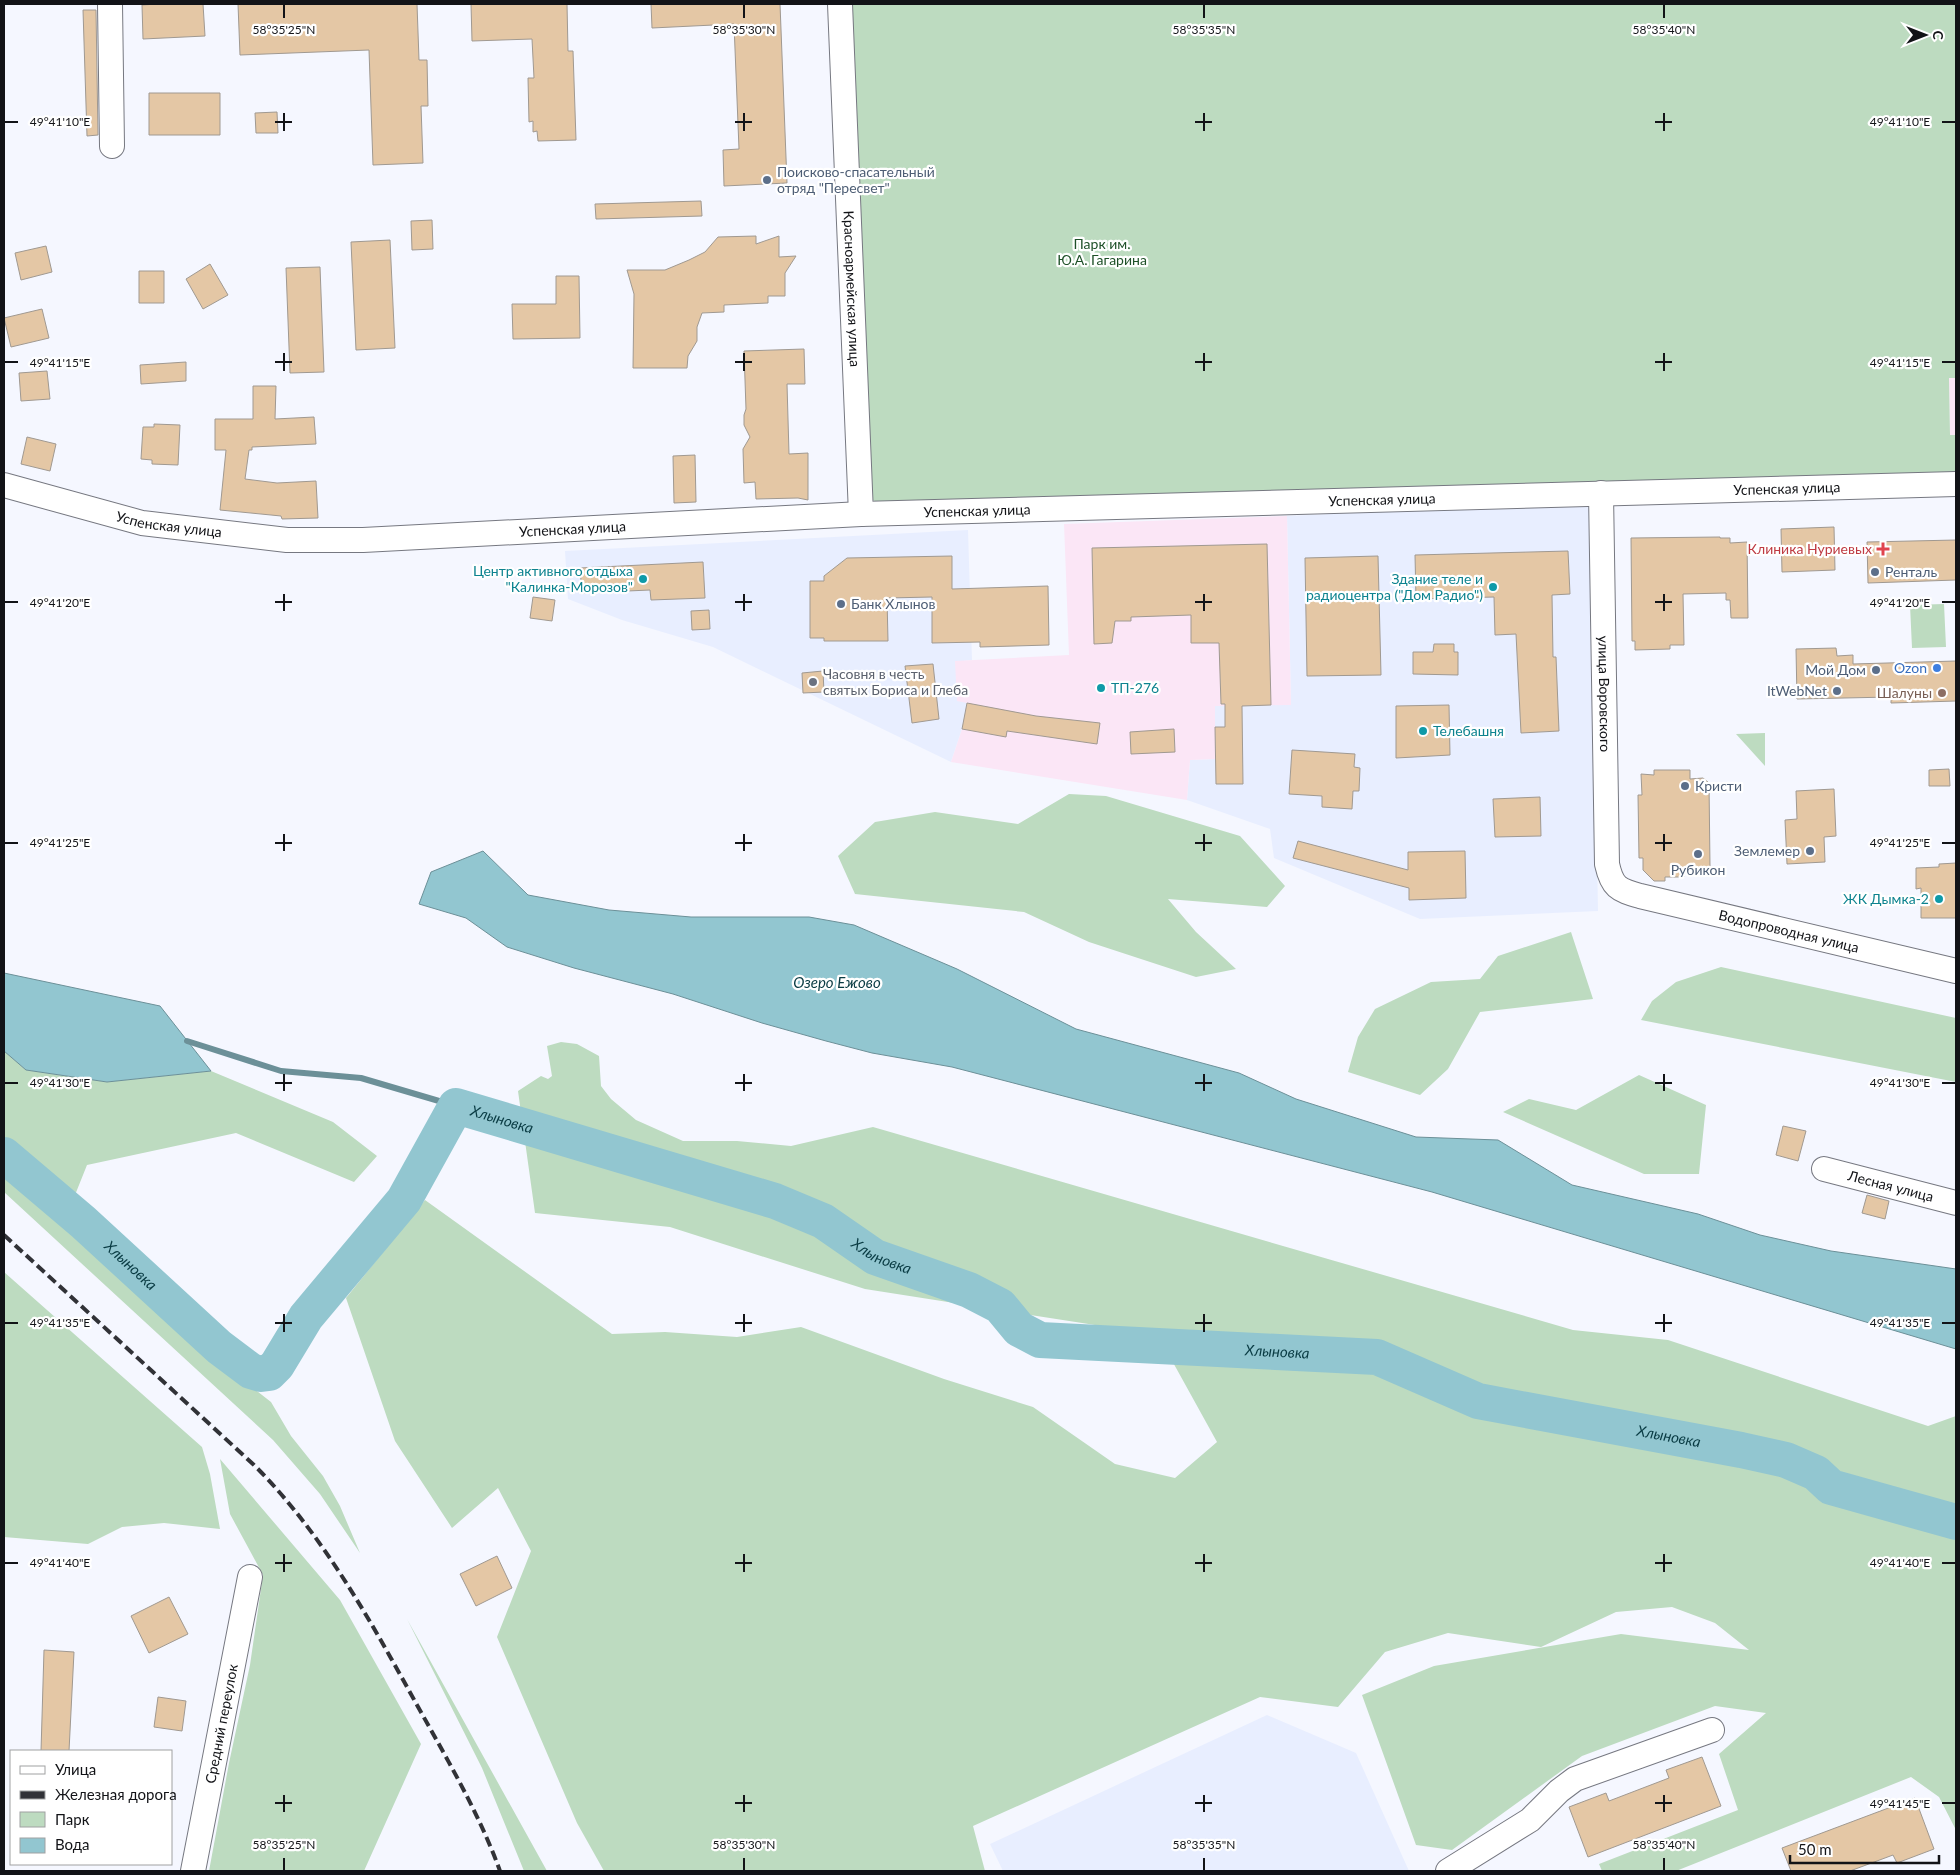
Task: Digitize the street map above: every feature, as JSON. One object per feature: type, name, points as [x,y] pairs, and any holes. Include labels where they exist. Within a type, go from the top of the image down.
[{"type":"street","points":[[110,4],[112,146]]},
{"type":"street","name":"Красноармейская улица","points":[[840,4],[861,514]]},
{"type":"street","name":"Успенская улица","points":[[4,485],[142,523],[306,541],[363,540],[861,514],[1956,484]]},
{"type":"street","name":"улица Воровского","points":[[1601,493],[1607,864],[1611,879],[1622,891]]},
{"type":"street","name":"Водопроводная улица","points":[[1622,891],[1956,971]]},
{"type":"street","name":"Лесная улица","points":[[1824,1169],[1956,1203]]},
{"type":"street","name":"Средний переулок","points":[[193,1871],[250,1577]]},
{"type":"street","points":[[1448,1871],[1530,1820],[1559,1791],[1576,1779],[1712,1730]]},
{"type":"shaded area","points":[[1949,378],[1956,378],[1956,435],[1950,435]]},
{"type":"shaded area","points":[[1580,503],[1588,507],[1591,514],[1598,911],[1420,919],[1274,858],[1270,829],[1187,800],[1190,760],[1215,759],[1214,706],[1291,704],[1287,516]]},
{"type":"shaded area","points":[[1287,516],[1291,705],[1215,706],[1215,759],[1190,760],[1187,800],[951,762],[962,729],[967,703],[957,701],[955,661],[1069,655],[1064,524]]},
{"type":"shaded area","points":[[968,530],[972,660],[955,662],[967,703],[962,729],[951,762],[713,647],[622,620],[568,599],[565,551]]},
{"type":"shaded area","points":[[1267,1715],[1356,1753],[1409,1871],[1003,1871],[990,1844]]},
{"type":"green space","name":"Парк им. Ю.А. Гагарина","points":[[840,4],[1956,4],[1956,378],[1949,378],[1950,435],[1956,435],[1956,474],[888,508],[869,498]]},
{"type":"green space","points":[[1944,604],[1946,647],[1912,648],[1910,605]]},
{"type":"green space","points":[[1765,733],[1765,766],[1736,734]]},
{"type":"green space","points":[[1069,794],[1106,796],[1240,836],[1285,886],[1267,907],[1168,899],[1196,932],[1236,969],[1196,977],[1089,942],[1024,912],[855,894],[838,856],[875,822],[935,812],[1018,824]]},
{"type":"green space","points":[[1571,932],[1593,999],[1480,1012],[1448,1069],[1420,1095],[1348,1072],[1358,1037],[1375,1009],[1431,982],[1480,979],[1498,956]]},
{"type":"green space","points":[[1721,967],[1956,1018],[1956,1082],[1641,1020],[1652,1001],[1676,982]]},
{"type":"green space","points":[[561,1042],[577,1044],[599,1056],[601,1086],[611,1099],[636,1120],[683,1141],[737,1141],[791,1146],[873,1127],[1573,1330],[1668,1340],[1928,1426],[1956,1416],[1956,1830],[1939,1797],[1911,1777],[1676,1871],[1602,1871],[1599,1864],[1738,1810],[1719,1754],[1766,1713],[1715,1706],[1582,1756],[1452,1850],[1416,1845],[1362,1695],[1434,1666],[1621,1634],[1749,1650],[1715,1623],[1672,1607],[1616,1612],[1541,1647],[1448,1633],[1385,1652],[1338,1707],[1260,1697],[973,1826],[985,1871],[604,1871],[577,1823],[497,1637],[531,1551],[498,1488],[452,1528],[395,1441],[346,1298],[425,1200],[612,1334],[665,1332],[737,1337],[801,1327],[944,1379],[1033,1407],[1115,1464],[1175,1478],[1217,1442],[1170,1357],[1095,1325],[865,1289],[670,1227],[535,1213],[518,1091],[541,1076],[548,1079],[552,1076],[547,1046]]},
{"type":"green space","points":[[4,1051],[26,1070],[107,1082],[211,1071],[333,1122],[377,1156],[354,1182],[236,1133],[87,1165],[71,1205],[4,1146]]},
{"type":"green space","points":[[1639,1075],[1706,1105],[1699,1174],[1644,1174],[1503,1112],[1529,1099],[1576,1110]]},
{"type":"green space","points":[[4,1169],[168,1314],[204,1350],[271,1402],[291,1436],[323,1476],[340,1506],[360,1553],[320,1494],[273,1440],[4,1192]]},
{"type":"green space","points":[[4,1272],[202,1447],[210,1474],[220,1529],[164,1523],[122,1527],[88,1544],[4,1537]]},
{"type":"green space","points":[[220,1459],[340,1600],[421,1744],[364,1871],[209,1871],[250,1665],[263,1575],[230,1514]]},
{"type":"green space","points":[[407,1619],[547,1871],[524,1871],[482,1768]]},
{"type":"water","name":"Озеро Ежово","points":[[483,851],[528,895],[609,910],[691,917],[809,917],[854,925],[957,969],[1076,1029],[1239,1073],[1296,1099],[1416,1137],[1498,1140],[1572,1185],[1698,1214],[1760,1235],[1831,1251],[1956,1269],[1956,1349],[1432,1192],[952,1067],[872,1053],[826,1041],[762,1023],[673,994],[574,968],[507,947],[466,918],[419,904],[431,872]]},
{"type":"water","points":[[4,973],[160,1006],[211,1071],[107,1082],[26,1070],[4,1051]]},
{"type":"building","points":[[203,4],[205,36],[143,39],[142,5]]},
{"type":"building","points":[[238,4],[417,4],[419,60],[427,60],[428,106],[421,106],[423,163],[373,165],[369,50],[240,55]]},
{"type":"building","points":[[471,4],[567,4],[568,51],[573,51],[576,140],[538,141],[537,131],[533,132],[533,121],[529,122],[528,78],[534,78],[532,39],[472,41]]},
{"type":"building","points":[[651,4],[780,4],[787,183],[724,186],[723,150],[739,149],[734,24],[652,28]]},
{"type":"building","points":[[83,10],[96,10],[98,135],[87,136]]},
{"type":"building","points":[[149,93],[220,93],[220,135],[149,135]]},
{"type":"building","points":[[277,112],[278,133],[256,133],[255,113]]},
{"type":"building","points":[[701,201],[702,216],[596,219],[595,204]]},
{"type":"building","points":[[432,220],[433,249],[412,250],[411,221]]},
{"type":"building","points":[[756,236],[756,244],[779,236],[779,257],[796,256],[785,273],[785,296],[768,296],[768,303],[724,305],[724,312],[702,313],[697,327],[697,341],[688,356],[687,368],[633,368],[634,294],[627,270],[665,270],[705,252],[718,237]]},
{"type":"building","points":[[390,240],[395,348],[356,350],[351,242]]},
{"type":"building","points":[[46,246],[52,272],[21,280],[15,253]]},
{"type":"building","points":[[210,264],[228,295],[203,309],[186,279]]},
{"type":"building","points":[[320,267],[324,372],[290,373],[286,268]]},
{"type":"building","points":[[139,271],[164,271],[164,303],[139,303]]},
{"type":"building","points":[[556,276],[579,276],[580,338],[513,339],[512,304],[556,304]]},
{"type":"building","points":[[42,309],[49,338],[11,347],[4,318]]},
{"type":"building","points":[[804,349],[805,384],[787,384],[789,454],[808,453],[808,500],[798,498],[756,499],[755,482],[744,483],[743,449],[750,437],[744,425],[746,409],[744,351]]},
{"type":"building","points":[[186,362],[186,381],[141,384],[140,365]]},
{"type":"building","points":[[47,371],[50,399],[21,401],[19,373]]},
{"type":"building","points":[[253,386],[276,386],[275,419],[314,417],[316,444],[252,447],[252,450],[249,450],[245,479],[277,483],[316,481],[318,518],[282,519],[281,516],[220,510],[226,450],[215,450],[215,419],[253,419]]},
{"type":"building","points":[[154,424],[180,425],[178,465],[152,464],[152,460],[141,459],[143,427],[154,427]]},
{"type":"building","points":[[27,437],[56,444],[50,471],[21,464]]},
{"type":"building","points":[[695,455],[696,502],[674,503],[673,456]]},
{"type":"building","points":[[1834,527],[1835,570],[1782,572],[1781,529]]},
{"type":"building","points":[[1631,538],[1730,538],[1730,543],[1747,542],[1748,618],[1731,618],[1730,600],[1726,600],[1726,593],[1683,594],[1684,645],[1670,645],[1670,649],[1635,650],[1635,641],[1632,641]]},
{"type":"building","points":[[1956,540],[1956,580],[1868,583],[1867,542]]},
{"type":"building","points":[[1267,544],[1271,705],[1242,706],[1243,784],[1216,784],[1215,727],[1225,727],[1225,704],[1221,704],[1219,643],[1191,643],[1191,615],[1131,617],[1131,621],[1115,621],[1112,643],[1094,644],[1092,548]]},
{"type":"building","name":"Здание теле и радиоцентра (\"Дом Радио\")","points":[[1568,551],[1570,594],[1552,595],[1553,657],[1556,657],[1559,731],[1521,733],[1516,634],[1495,635],[1494,597],[1416,599],[1415,555]]},
{"type":"building","name":"Банк Хлынов","points":[[952,556],[952,589],[1048,586],[1049,645],[980,647],[980,642],[932,643],[932,597],[887,598],[888,641],[824,641],[824,638],[810,638],[810,581],[824,581],[824,576],[847,558]]},
{"type":"building","points":[[1378,556],[1381,675],[1307,676],[1305,558]]},
{"type":"building","name":"Центр активного отдыха \"Калинка-Морозов\"","points":[[703,562],[705,598],[651,600],[650,590],[582,593],[580,568]]},
{"type":"building","points":[[533,597],[555,600],[552,621],[530,618]]},
{"type":"building","points":[[709,610],[710,629],[692,630],[691,611]]},
{"type":"building","points":[[1434,644],[1454,644],[1454,652],[1458,652],[1458,675],[1413,674],[1413,652],[1433,652]]},
{"type":"building","points":[[1836,648],[1837,656],[1853,655],[1853,664],[1956,661],[1956,701],[1891,703],[1891,697],[1797,699],[1796,649]]},
{"type":"building","points":[[933,664],[939,719],[912,723],[905,666]]},
{"type":"building","name":"Часовня в честь святых Бориса и Глеба","points":[[823,671],[824,692],[803,693],[802,673]]},
{"type":"building","points":[[967,703],[1036,716],[1100,723],[1097,744],[1007,731],[1006,737],[962,729]]},
{"type":"building","name":"Телебашня","points":[[1449,705],[1450,755],[1396,758],[1396,706]]},
{"type":"building","points":[[1174,729],[1175,752],[1131,754],[1130,732]]},
{"type":"building","points":[[1292,750],[1355,754],[1354,767],[1360,768],[1359,791],[1353,791],[1352,809],[1322,807],[1322,796],[1289,794]]},
{"type":"building","points":[[1949,769],[1950,786],[1929,786],[1929,770]]},
{"type":"building","points":[[1654,770],[1690,770],[1690,779],[1703,778],[1709,783],[1710,867],[1705,872],[1685,872],[1684,877],[1665,877],[1665,881],[1654,881],[1643,870],[1643,858],[1639,858],[1638,795],[1642,795],[1641,774],[1654,775]]},
{"type":"building","points":[[1834,789],[1836,836],[1824,837],[1825,862],[1787,864],[1785,820],[1797,819],[1796,791]]},
{"type":"building","points":[[1540,797],[1541,836],[1495,837],[1493,799]]},
{"type":"building","points":[[1298,841],[1408,870],[1408,852],[1465,851],[1466,898],[1409,900],[1409,888],[1293,858]]},
{"type":"building","name":"ЖК Дымка-2","points":[[1956,863],[1956,918],[1921,918],[1921,888],[1916,889],[1916,868],[1939,867],[1939,864]]},
{"type":"building","points":[[1783,1126],[1806,1131],[1798,1161],[1776,1155]]},
{"type":"building","points":[[1867,1195],[1889,1201],[1885,1219],[1862,1213]]},
{"type":"building","points":[[497,1556],[512,1588],[476,1606],[460,1574]]},
{"type":"building","points":[[169,1597],[188,1634],[149,1653],[131,1616]]},
{"type":"building","points":[[44,1650],[74,1652],[69,1750],[41,1750]]},
{"type":"building","points":[[158,1697],[186,1701],[182,1731],[154,1727]]},
{"type":"building","points":[[1702,1757],[1721,1806],[1588,1857],[1569,1807],[1606,1793],[1609,1801],[1669,1778],[1666,1770]]},
{"type":"building","points":[[1915,1798],[1934,1849],[1897,1863],[1893,1855],[1850,1871],[1791,1871],[1782,1848]]},
{"type":"waterway","points":[[187,1041],[281,1071],[361,1078],[456,1106]]},
{"type":"waterway","name":"Хлыновка","points":[[4,1155],[83,1222],[219,1347],[251,1371],[261,1374],[269,1373],[277,1365],[306,1317],[404,1200],[456,1106],[775,1201],[823,1221],[875,1257],[969,1290],[1000,1306],[1019,1329],[1040,1340],[1377,1357],[1478,1401],[1786,1460],[1816,1473],[1831,1487],[1956,1522]]},
{"type":"railway","points":[[4,1235],[254,1465],[302,1520],[344,1579],[399,1673],[472,1807],[500,1871]]},
{"type":"place","name":"Поисково-спасательный отряд \"Пересвет\"","points":[[767,180]]},
{"type":"place","name":"Клиника Нуриевых","points":[[1883,549]]},
{"type":"place","name":"Ренталь","points":[[1875,572]]},
{"type":"place","name":"Центр активного отдыха \"Калинка-Морозов\"","points":[[643,579]]},
{"type":"place","name":"Здание теле и радиоцентра (\"Дом Радио\")","points":[[1493,587]]},
{"type":"place","name":"Банк Хлынов","points":[[841,604]]},
{"type":"place","name":"Ozon","points":[[1937,668]]},
{"type":"place","name":"Мой Дом","points":[[1876,670]]},
{"type":"place","name":"Часовня в честь святых Бориса и Глеба","points":[[813,682]]},
{"type":"place","name":"ТП-276","points":[[1101,688]]},
{"type":"place","name":"ItWebNet","points":[[1837,691]]},
{"type":"place","name":"Шалуны","points":[[1942,693]]},
{"type":"place","name":"Телебашня","points":[[1423,731]]},
{"type":"place","name":"Кристи","points":[[1685,786]]},
{"type":"place","name":"Землемер","points":[[1810,851]]},
{"type":"place","name":"Рубикон","points":[[1698,854]]},
{"type":"place","name":"ЖК Дымка-2","points":[[1939,899]]}]
